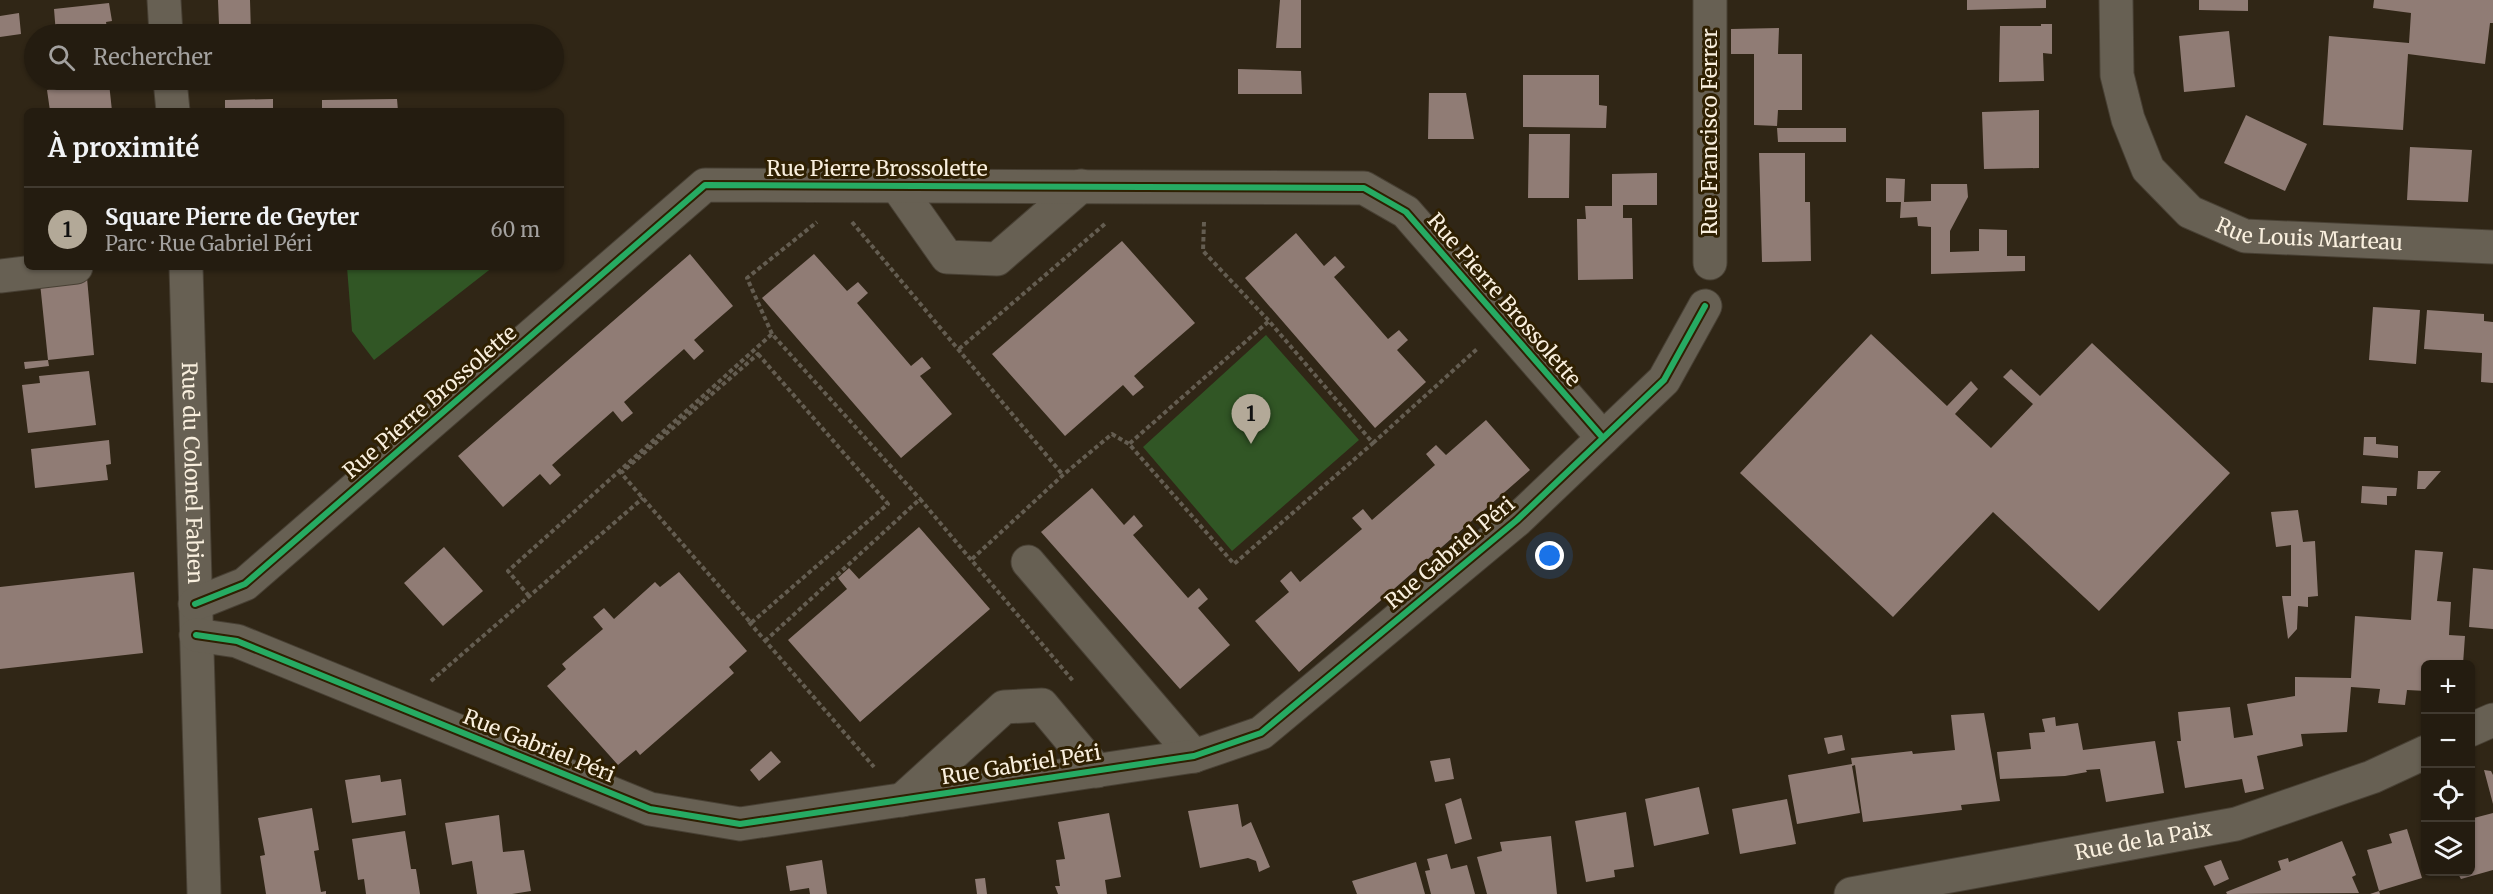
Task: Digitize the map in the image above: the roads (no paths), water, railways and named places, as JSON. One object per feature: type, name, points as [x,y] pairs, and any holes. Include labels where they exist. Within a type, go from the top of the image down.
[{"type":"street","points":[[164,0],[165,24]]},
{"type":"street","name":"Rue Francisco Ferrer","points":[[1710,0],[1710,263]]},
{"type":"street","name":"Rue Louis Marteau","points":[[2116,0],[2117,75],[2128,118],[2148,169],[2190,212],[2245,236],[2493,247]]},
{"type":"street","points":[[171,90],[173,108]]},
{"type":"street","name":"Rue Pierre Brossolette","points":[[196,619],[245,584],[705,185],[1364,188],[1406,212],[1603,438]]},
{"type":"street","points":[[897,186],[947,257],[997,259],[1081,186]]},
{"type":"street","points":[[0,276],[51,270]]},
{"type":"street","name":"Rue du Colonel Fabien","points":[[186,270],[204,894]]},
{"type":"street","name":"Rue Gabriel Péri","points":[[196,619],[237,641],[650,809],[740,824],[1194,756],[1261,733],[1517,520],[1664,380],[1705,306]]},
{"type":"street","points":[[1028,562],[1194,756]]},
{"type":"street","points":[[902,800],[1004,707],[1042,705],[1096,771]]},
{"type":"street","points":[[2475,728],[2493,720]]},
{"type":"street","name":"Rue de la Paix","points":[[1851,894],[2236,824],[2372,777],[2421,754]]},
{"type":"place","name":"Square Pierre de Geyter","points":[[1251,444]]}]
